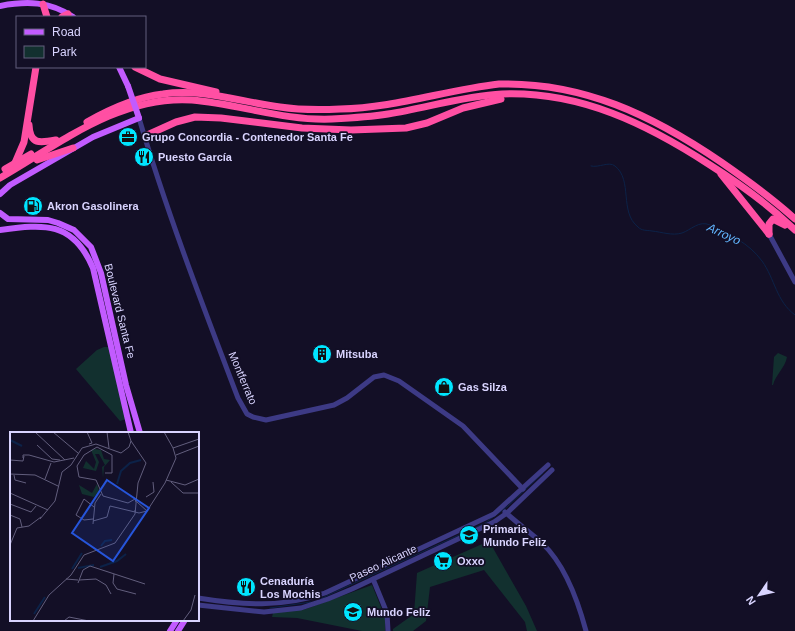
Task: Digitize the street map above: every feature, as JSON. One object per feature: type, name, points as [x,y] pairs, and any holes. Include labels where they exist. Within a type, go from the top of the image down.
[{"type":"highway","points":[[43,4],[47,16]]},
{"type":"highway","points":[[15,163],[22,148],[29,117],[36,68]]},
{"type":"highway","points":[[137,68],[160,79],[222,93],[229,98]]},
{"type":"highway","points":[[0,173],[15,163],[113,109],[146,97],[162,94],[187,93],[229,98],[280,107],[341,109],[372,107],[499,84],[516,84],[556,87],[583,94],[658,122],[753,184],[795,219]]},
{"type":"highway","points":[[144,136],[176,122],[195,117],[221,118],[302,128],[406,128],[427,123],[463,108],[519,94]]},
{"type":"highway","points":[[0,178],[114,113],[157,101],[191,100],[293,117],[330,119],[381,115],[469,98],[519,94],[543,96],[575,102],[623,118],[665,136],[758,197],[795,231]]},
{"type":"highway","points":[[29,117],[29,133],[36,142],[56,140]]},
{"type":"highway","points":[[26,163],[73,148]]},
{"type":"highway","points":[[715,168],[745,202],[769,234]]},
{"type":"highway","points":[[769,234],[769,224],[773,219],[795,231]]},
{"type":"main road","points":[[0,6],[24,3],[43,4],[68,16]]},
{"type":"main road","points":[[0,194],[10,185],[93,137],[139,118],[128,86],[119,68]]},
{"type":"main road","name":"Boulevard Santa Fe","points":[[0,213],[8,219],[48,220],[58,223],[74,230],[91,247],[101,273],[126,385],[140,432]]},
{"type":"main road","name":"Boulevard Santa Fe","points":[[0,230],[36,226],[49,227],[70,236],[84,252],[93,268],[131,432]]},
{"type":"main road","points":[[170,631],[176,621]]},
{"type":"main road","points":[[178,631],[184,621]]},
{"type":"street","points":[[139,118],[144,136]]},
{"type":"street","name":"Montferrato","points":[[144,136],[188,263],[238,398],[247,414],[266,420],[334,405],[347,398],[374,377],[384,375],[399,381],[463,426],[523,488]]},
{"type":"street","points":[[769,234],[795,282]]},
{"type":"street","name":"Paseo Alicante","points":[[199,598],[264,605],[296,602],[325,593],[474,524],[502,508],[523,488],[550,468],[507,513],[485,527],[373,579],[314,604],[295,609],[264,612],[199,605]]},
{"type":"street","points":[[502,508],[543,544],[561,568],[573,594],[586,631]]},
{"type":"street","points":[[373,579],[387,613],[388,631]]},
{"type":"street","points":[[264,605],[264,612]]},
{"type":"green space","points":[[104,347],[110,347],[126,419],[120,421],[76,369],[97,350]]},
{"type":"green space","points":[[778,353],[787,357],[772,385],[774,357]]},
{"type":"green space","points":[[489,541],[526,606],[537,631],[527,631],[525,622],[484,570],[430,587],[426,621],[413,631],[393,631],[393,629],[414,614],[417,573]]},
{"type":"green space","points":[[372,585],[385,617],[385,631],[362,631],[297,618],[272,617],[273,613],[306,609]]},
{"type":"waterway","name":"Arroyo","points":[[591,166],[610,164],[615,166],[620,172],[624,179],[629,213],[632,221],[641,229],[667,234],[678,234],[695,226],[706,224],[745,244],[762,261],[780,297],[795,315]]},
{"type":"waterway","points":[[320,599],[485,523],[508,506],[543,473]]},
{"type":"waterway","points":[[270,608],[311,602]]},
{"type":"place","name":"Grupo Concordia - Contenedor Santa Fe","points":[[128,137]]},
{"type":"place","name":"Puesto García","points":[[144,157]]},
{"type":"place","name":"Akron Gasolinera","points":[[33,206]]},
{"type":"place","name":"Mitsuba","points":[[322,354]]},
{"type":"place","name":"Gas Silza","points":[[444,387]]},
{"type":"place","name":"Primaria Mundo Feliz","points":[[469,535]]},
{"type":"place","name":"Oxxo","points":[[443,561]]},
{"type":"place","name":"Cenaduría Los Mochis","points":[[246,587]]},
{"type":"place","name":"Mundo Feliz","points":[[353,612]]}]
